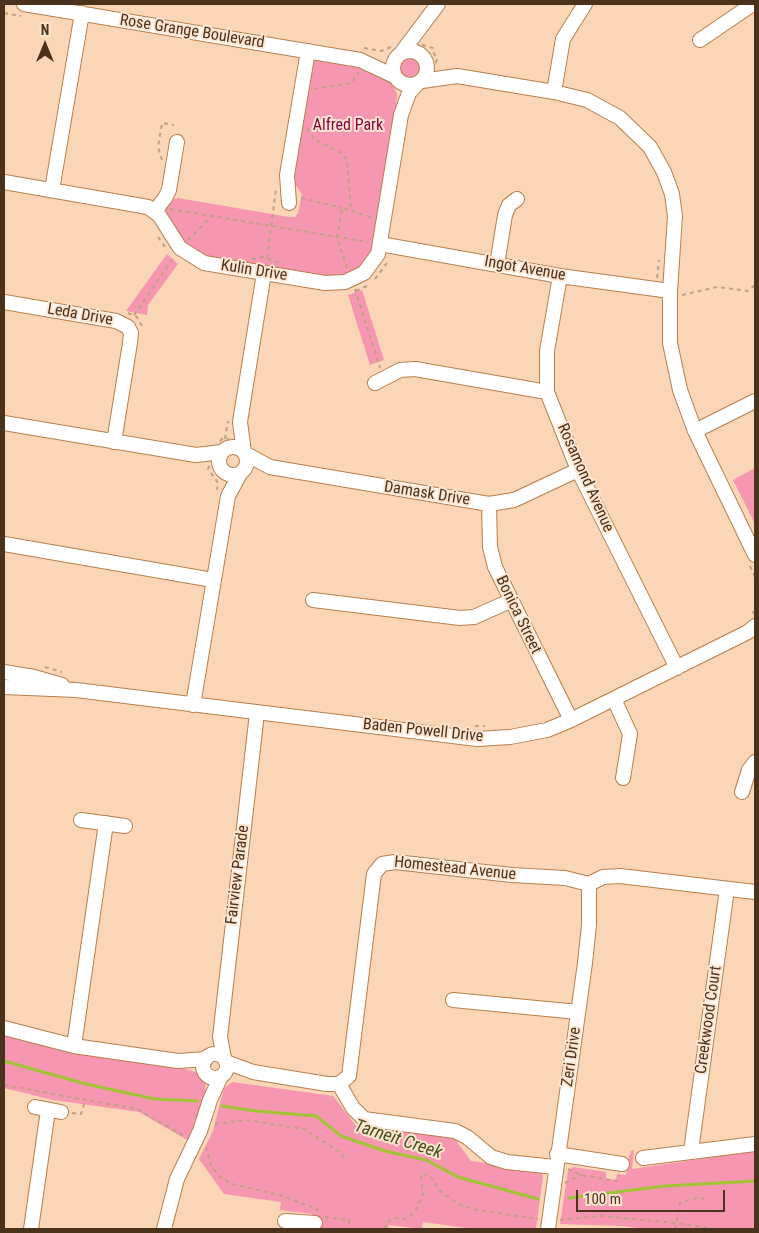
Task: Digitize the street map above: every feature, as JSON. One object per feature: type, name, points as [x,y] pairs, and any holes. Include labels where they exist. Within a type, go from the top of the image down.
[{"type":"street","name":"Rose Grange Boulevard","points":[[24,4],[360,60],[385,58],[399,50]]},
{"type":"street","points":[[353,284],[372,264],[380,244],[402,115],[409,93],[423,64],[424,24],[438,4]]},
{"type":"street","points":[[554,92],[563,39],[585,4]]},
{"type":"street","points":[[700,40],[753,4]]},
{"type":"street","points":[[52,190],[82,13]]},
{"type":"street","points":[[402,115],[392,64],[399,50],[412,50],[423,64],[457,76],[554,92],[587,100],[620,118],[650,147],[664,172],[672,194],[674,208],[674,236],[663,290],[670,310],[670,342],[680,390],[695,432],[752,559]]},
{"type":"street","points":[[289,203],[287,175],[308,51]]},
{"type":"street","name":"Rose Grange Boulevard","points":[[360,60],[395,77]]},
{"type":"street","points":[[395,77],[406,85],[423,64]]},
{"type":"street","points":[[4,182],[139,204],[157,209],[168,190],[176,142]]},
{"type":"street","points":[[497,264],[508,205],[517,199]]},
{"type":"street","name":"Kulin Drive","points":[[157,209],[178,256],[330,284],[353,284]]},
{"type":"street","name":"Ingot Avenue","points":[[380,244],[560,276],[663,290]]},
{"type":"street","points":[[193,705],[213,580],[222,494],[217,467],[218,460],[234,421],[264,273]]},
{"type":"street","name":"Rosamond Avenue","points":[[560,276],[547,351],[547,392],[578,470],[677,668]]},
{"type":"street","name":"Leda Drive","points":[[4,302],[116,321],[128,327],[131,337],[114,442]]},
{"type":"street","points":[[379,380],[400,370],[414,370],[547,392]]},
{"type":"street","points":[[695,432],[755,401]]},
{"type":"street","points":[[222,494],[242,472],[247,463],[234,421]]},
{"type":"street","points":[[4,423],[196,455],[231,475],[242,472]]},
{"type":"street","points":[[196,455],[224,446],[236,447],[245,453]]},
{"type":"street","name":"Damask Drive","points":[[245,453],[270,468]]},
{"type":"street","name":"Damask Drive","points":[[242,472],[270,468],[489,504],[514,500],[578,470]]},
{"type":"street","name":"Bonica Street","points":[[489,504],[490,548],[495,567],[570,720]]},
{"type":"street","points":[[4,544],[213,580]]},
{"type":"street","points":[[313,600],[460,618],[474,617],[510,601]]},
{"type":"street","name":"Baden Powell Drive","points":[[8,687],[76,690],[477,739],[510,737],[547,730],[570,720],[753,630]]},
{"type":"street","points":[[8,687],[9,673]]},
{"type":"street","name":"Baden Powell Drive","points":[[9,673],[76,690]]},
{"type":"street","points":[[614,699],[630,734],[623,778]]},
{"type":"street","name":"Fairview Parade","points":[[164,1229],[177,1179],[204,1123],[210,1100],[220,1037],[257,713]]},
{"type":"street","points":[[742,792],[749,770],[755,762]]},
{"type":"street","points":[[81,820],[125,826]]},
{"type":"street","points":[[74,1046],[106,824]]},
{"type":"street","name":"Homestead Avenue","points":[[339,1084],[349,1076],[351,1069],[374,874],[382,864],[395,862],[512,876],[565,878],[589,884]]},
{"type":"street","points":[[589,884],[603,878],[620,876],[755,892]]},
{"type":"street","name":"Zeri Drive","points":[[548,1225],[589,925],[589,884]]},
{"type":"street","name":"Creekwood Court","points":[[691,1152],[727,889]]},
{"type":"street","points":[[453,1000],[578,1012]]},
{"type":"street","points":[[4,1028],[74,1046],[327,1084],[339,1084],[353,1108],[364,1119],[455,1131],[467,1137],[491,1157],[506,1162],[556,1161],[622,1164]]},
{"type":"street","points":[[31,1229],[48,1110]]},
{"type":"street","points":[[643,1158],[713,1151],[755,1144]]},
{"type":"street","points":[[290,1224],[314,1223]]},
{"type":"path","points":[[433,48],[437,58],[423,64],[433,48]]},
{"type":"path","points":[[350,71],[360,60],[381,51],[399,50]]},
{"type":"path","points":[[360,60],[366,73]]},
{"type":"path","points":[[312,90],[332,85],[348,84],[356,79],[360,60]]},
{"type":"path","points":[[310,94],[312,90],[311,85]]},
{"type":"path","points":[[164,164],[158,146],[162,123],[174,125]]},
{"type":"path","points":[[306,125],[314,139],[341,153],[347,160],[351,211]]},
{"type":"path","points":[[289,203],[303,198],[375,218]]},
{"type":"path","points":[[342,208],[338,237],[379,380]]},
{"type":"path","points":[[157,209],[212,216],[380,244]]},
{"type":"path","points":[[267,258],[272,227],[272,213]]},
{"type":"path","points":[[134,315],[178,256],[212,216]]},
{"type":"path","points":[[156,234],[160,242],[178,256]]},
{"type":"path","points":[[659,260],[663,290]]},
{"type":"path","points":[[670,310],[680,310],[682,294],[717,287],[748,291],[755,285]]},
{"type":"path","points":[[224,446],[234,421]]},
{"type":"path","points":[[217,467],[208,469],[218,483],[222,494]]},
{"type":"path","points":[[752,559],[755,577]]},
{"type":"path","points":[[755,609],[753,612],[755,615]]},
{"type":"path","points":[[43,667],[67,674]]},
{"type":"path","points":[[471,726],[487,726]]},
{"type":"path","points":[[4,1086],[137,1109],[205,1145],[211,1166],[220,1177],[232,1184],[280,1195],[317,1209],[317,1217],[349,1220],[349,1229]]},
{"type":"path","points":[[48,1110],[81,1114],[85,1101]]},
{"type":"path","points":[[204,1123],[214,1124],[246,1120],[304,1129],[340,1152],[346,1162]]},
{"type":"path","points":[[384,1229],[389,1221],[395,1218],[407,1219],[416,1210],[422,1194],[421,1175],[424,1174],[430,1176],[440,1192],[458,1204],[477,1210],[548,1225],[600,1216],[676,1223],[716,1229]]},
{"type":"path","points":[[554,1187],[581,1175]]},
{"type":"path","points":[[675,1229],[680,1203],[696,1198],[709,1199]]},
{"type":"green space","points":[[410,58],[417,61],[420,68],[417,75],[410,78],[403,75],[400,68],[403,61]]},
{"type":"green space","name":"Alfred Park","points":[[317,59],[369,66],[391,80],[397,94],[395,128],[376,247],[359,272],[328,279],[325,275],[300,271],[294,273],[239,264],[236,261],[204,258],[184,246],[165,213],[168,201],[178,198],[289,217],[295,217],[298,213],[302,194],[292,180],[313,62]]},
{"type":"green space","points":[[167,254],[178,264],[148,305],[147,315],[126,311]]},
{"type":"green space","points":[[362,290],[384,360],[370,365],[348,295]]},
{"type":"green space","points":[[755,468],[755,524],[733,480]]},
{"type":"green space","points":[[4,1033],[180,1067],[198,1073],[205,1081],[206,1096],[189,1141],[139,1112],[53,1100],[4,1088]]},
{"type":"green space","points":[[232,1082],[333,1096],[357,1127],[454,1138],[471,1161],[539,1171],[543,1176],[536,1229],[474,1229],[423,1222],[422,1229],[389,1225],[388,1229],[310,1229],[312,1214],[280,1210],[281,1202],[224,1194],[199,1159],[213,1131],[224,1088]]},
{"type":"green space","points":[[634,1150],[632,1169],[755,1151],[755,1229],[647,1229],[621,1226],[560,1224],[568,1171],[573,1167],[606,1172],[606,1179],[616,1180],[617,1174],[626,1175],[629,1157],[631,1151]]},
{"type":"waterway","name":"Tarneit Creek","points":[[4,1061],[86,1084],[155,1099],[197,1101]]},
{"type":"waterway","name":"Tarneit Creek","points":[[222,1106],[316,1116],[341,1136],[385,1151],[426,1160],[458,1177],[538,1199]]},
{"type":"waterway","name":"Tarneit Creek","points":[[569,1198],[665,1186],[755,1181]]}]
